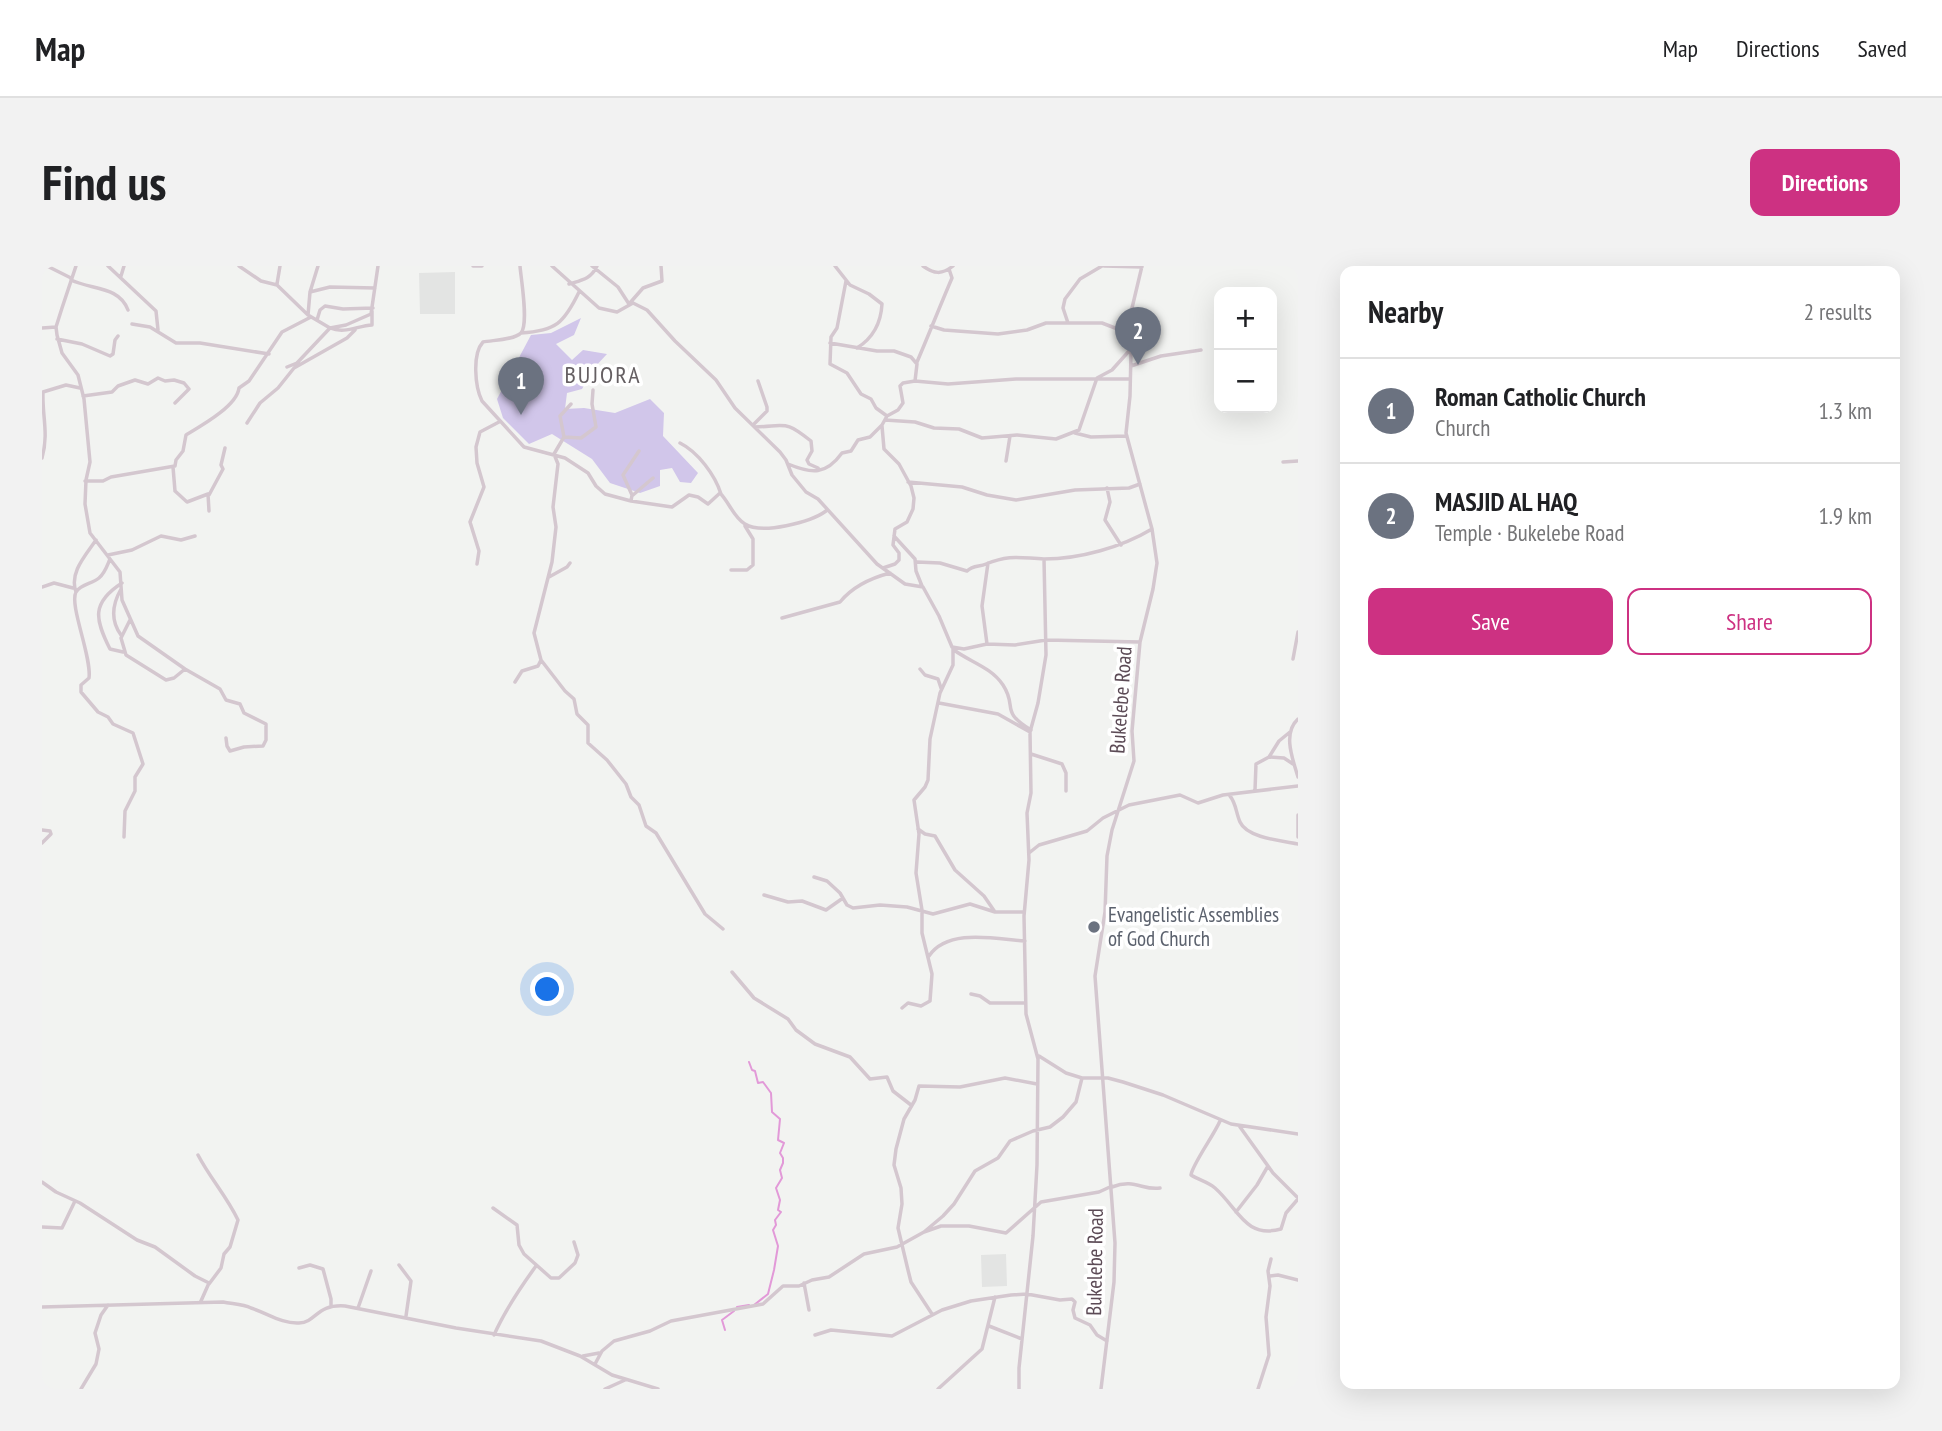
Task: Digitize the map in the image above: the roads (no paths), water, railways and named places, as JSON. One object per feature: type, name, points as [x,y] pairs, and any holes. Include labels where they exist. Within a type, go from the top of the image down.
[{"type":"street","points":[[47,266],[85,286],[112,291],[124,300],[128,310]]},
{"type":"street","points":[[76,266],[56,327],[62,352],[78,375],[82,389],[90,462],[85,481],[85,507],[90,521],[90,533],[120,572],[122,600],[136,634],[147,645],[220,689],[226,700],[240,704],[244,713],[266,724],[266,740],[262,746],[230,751],[226,738]]},
{"type":"street","points":[[108,266],[156,311],[159,332]]},
{"type":"street","points":[[121,276],[124,266]]},
{"type":"street","points":[[239,266],[261,281],[277,285],[309,316],[337,331],[372,325],[378,266]]},
{"type":"street","points":[[277,285],[280,266]]},
{"type":"street","points":[[309,316],[310,292],[318,266]]},
{"type":"street","points":[[473,266],[482,266]]},
{"type":"street","points":[[520,266],[524,293],[521,333]]},
{"type":"street","points":[[553,267],[561,266]]},
{"type":"street","points":[[553,267],[579,292],[610,312],[622,310],[643,288],[662,281],[661,266]]},
{"type":"street","points":[[835,266],[855,289],[879,300],[883,306],[874,332],[857,348]]},
{"type":"street","points":[[915,381],[917,362],[951,281],[951,268],[935,273],[923,266]]},
{"type":"street","points":[[1068,323],[1063,308],[1065,299],[1080,279],[1103,266],[1142,266]]},
{"type":"street","name":"Bukelebe Road","points":[[1101,1389],[1114,1282],[1112,1186],[1101,1078],[1095,976],[1105,912],[1107,856],[1134,761],[1132,731],[1140,642],[1156,572],[1152,529],[1127,436],[1130,329],[1142,266]]},
{"type":"street","points":[[569,284],[589,277],[595,267],[618,287],[629,304]]},
{"type":"street","points":[[846,281],[837,328],[831,336],[831,365],[847,373],[861,394],[871,399],[886,417],[933,428],[959,429],[982,438],[1010,435],[1052,439],[1075,433],[1091,437],[1127,436]]},
{"type":"street","points":[[310,292],[333,287],[375,288]]},
{"type":"street","points":[[579,292],[568,313],[558,324],[543,331],[483,342],[477,351],[479,395],[488,410],[524,447],[554,454],[586,471],[605,494],[669,508],[689,495],[708,504],[717,494],[721,494]]},
{"type":"street","points":[[629,304],[638,304],[647,310],[716,380],[735,408],[788,464],[794,478],[806,492],[820,501],[826,511],[883,568],[905,584],[922,586]]},
{"type":"street","points":[[317,320],[320,310],[326,306],[373,310]]},
{"type":"street","points":[[287,367],[297,362],[330,328],[370,316],[373,310]]},
{"type":"street","points":[[209,495],[185,501],[174,489],[173,467],[183,451],[185,436],[216,417],[238,394],[239,388],[249,381],[285,330],[309,316]]},
{"type":"street","points":[[931,327],[998,334],[1027,330],[1046,323],[1102,323],[1115,328],[1130,329]]},
{"type":"street","points":[[132,324],[150,327],[176,343],[200,343],[269,354]]},
{"type":"street","points":[[42,328],[56,327]]},
{"type":"street","points":[[247,423],[260,403],[278,388],[294,368],[347,338],[355,330]]},
{"type":"street","points":[[57,339],[82,344],[110,356],[118,336]]},
{"type":"street","points":[[830,343],[894,351],[917,362]]},
{"type":"street","points":[[1075,433],[1081,425],[1097,378],[1114,368],[1130,350]]},
{"type":"street","points":[[1131,366],[1161,356],[1201,350]]},
{"type":"street","points":[[83,396],[111,392],[118,386],[135,380],[148,384],[159,378],[166,381],[173,379],[184,383],[189,389],[175,403]]},
{"type":"street","points":[[788,464],[809,471],[830,467],[842,453],[851,452],[858,440],[868,438],[882,425],[886,417],[903,404],[900,385],[915,381],[948,384],[1016,379],[1130,379]]},
{"type":"street","points":[[754,426],[767,407],[758,381]]},
{"type":"street","points":[[42,458],[46,421],[44,391],[66,385],[82,389]]},
{"type":"street","points":[[564,437],[581,438],[595,429],[593,390]]},
{"type":"street","points":[[554,454],[564,437],[560,416],[571,404]]},
{"type":"street","points":[[477,564],[479,551],[470,522],[484,486],[477,463],[476,447],[480,432],[499,422]]},
{"type":"street","points":[[882,425],[884,449],[897,461],[912,488],[914,505],[906,522],[896,528],[893,545],[899,553],[899,560],[883,568]]},
{"type":"street","points":[[754,426],[794,427],[811,441],[812,451],[807,460],[818,468]]},
{"type":"street","points":[[1006,461],[1010,435]]},
{"type":"street","points":[[680,443],[706,466],[717,482],[721,494],[753,539],[754,565],[747,570],[731,570]]},
{"type":"street","points":[[209,511],[209,495],[223,469],[221,465],[225,448]]},
{"type":"street","points":[[632,498],[623,475],[639,452]]},
{"type":"street","points":[[554,454],[558,464],[553,507],[556,528],[548,577],[534,632],[541,660],[574,699],[577,714],[589,727],[589,743],[626,783],[631,797],[639,805],[646,826],[656,833],[705,914],[723,929]]},
{"type":"street","points":[[1283,462],[1298,461]]},
{"type":"street","points":[[85,481],[103,481],[110,477],[173,467]]},
{"type":"street","points":[[632,498],[653,478]]},
{"type":"street","points":[[908,482],[962,487],[1016,500],[1062,492],[1129,488],[1140,484]]},
{"type":"street","points":[[1107,488],[1110,502],[1105,520],[1121,545]]},
{"type":"street","points":[[744,524],[755,527],[787,527],[826,511]]},
{"type":"street","points":[[894,536],[917,562],[940,563],[966,571],[973,566],[1011,556],[1044,559],[1087,554],[1121,545],[1152,529]]},
{"type":"street","points":[[109,557],[131,551],[161,536],[181,540],[195,536]]},
{"type":"street","points":[[96,540],[77,569],[73,582],[77,590],[74,603],[90,666],[89,678],[81,685],[81,690],[98,712],[108,717],[113,724],[133,733],[143,764],[135,777],[135,791],[125,811],[124,837]]},
{"type":"street","points":[[42,587],[54,583],[77,590],[100,577],[109,557]]},
{"type":"street","points":[[1019,1389],[1035,1207],[1038,1131],[1037,1055],[1025,1003],[1024,912],[1029,853],[1027,819],[1031,793],[1030,731],[1042,680],[1046,640],[1044,559]]},
{"type":"street","points":[[917,562],[916,571],[942,622],[948,643],[994,676],[1005,690],[1011,715],[1030,731]]},
{"type":"street","points":[[548,577],[570,563]]},
{"type":"street","points":[[987,644],[982,605],[988,563]]},
{"type":"street","points":[[782,618],[840,601],[869,579],[890,573]]},
{"type":"street","points":[[122,585],[112,618],[121,635],[123,652]]},
{"type":"street","points":[[122,585],[108,593],[98,613],[100,630],[110,649],[123,652],[166,680],[174,678],[185,669]]},
{"type":"street","points":[[121,635],[130,620]]},
{"type":"street","points":[[1293,659],[1298,632]]},
{"type":"street","points":[[953,649],[987,644],[1019,645],[1046,640],[1140,642]]},
{"type":"street","points":[[902,1008],[908,1003],[921,1006],[930,1000],[932,974],[922,930],[922,910],[915,869],[919,846],[914,800],[928,780],[930,739],[941,690],[951,670],[953,649]]},
{"type":"street","points":[[515,682],[522,671],[538,666],[541,660]]},
{"type":"street","points":[[920,669],[927,676],[938,679],[941,690]]},
{"type":"street","points":[[939,703],[998,714],[1030,731]]},
{"type":"street","points":[[1298,719],[1293,723],[1290,732],[1298,778]]},
{"type":"street","points":[[1255,790],[1256,764],[1269,757],[1279,741],[1290,732]]},
{"type":"street","points":[[1031,754],[1062,764],[1066,773],[1066,791]]},
{"type":"street","points":[[1269,757],[1290,760],[1295,766]]},
{"type":"street","points":[[1029,853],[1039,845],[1087,831],[1118,810],[1138,803],[1180,795],[1196,803],[1255,790],[1298,786]]},
{"type":"street","points":[[1227,795],[1233,800],[1241,823],[1250,831],[1273,840],[1298,844]]},
{"type":"street","points":[[1298,815],[1298,837]]},
{"type":"street","points":[[42,830],[50,831],[51,834],[42,843]]},
{"type":"street","points":[[918,830],[935,836],[955,870],[984,896],[995,912]]},
{"type":"street","points":[[814,877],[827,881],[847,905],[853,908],[880,905],[935,914],[971,904],[995,912],[1024,912]]},
{"type":"street","points":[[764,895],[788,902],[802,901],[826,909],[843,898]]},
{"type":"street","points":[[929,956],[941,943],[954,939],[1026,941]]},
{"type":"street","points":[[732,972],[754,998],[788,1019],[796,1030],[815,1044],[850,1057],[870,1079],[887,1077],[893,1091],[911,1105]]},
{"type":"street","points":[[971,994],[990,1003],[1025,1003]]},
{"type":"street","points":[[1037,1055],[1060,1070],[1082,1078],[1118,1080],[1155,1092],[1220,1121],[1298,1134]]},
{"type":"street","points":[[932,1314],[911,1282],[898,1223],[902,1204],[901,1188],[894,1162],[897,1142],[919,1086],[960,1087],[1005,1078],[1037,1084]]},
{"type":"street","points":[[594,1364],[614,1341],[680,1319],[763,1304],[783,1286],[796,1286],[834,1275],[866,1253],[881,1252],[902,1245],[942,1217],[955,1203],[975,1171],[998,1158],[1010,1141],[1056,1124],[1071,1109],[1082,1078]]},
{"type":"street","points":[[1220,1121],[1190,1173],[1216,1189],[1256,1230],[1278,1230],[1283,1226],[1286,1213],[1298,1199],[1268,1166],[1238,1126]]},
{"type":"street","points":[[198,1156],[208,1175],[228,1199],[238,1222],[221,1267],[201,1301]]},
{"type":"street","points":[[1236,1212],[1268,1166]]},
{"type":"street","points":[[42,1182],[137,1240],[153,1245],[209,1284]]},
{"type":"street","points":[[924,1232],[948,1225],[1006,1233],[1044,1201],[1133,1183],[1152,1189],[1160,1188]]},
{"type":"street","points":[[42,1227],[62,1228],[75,1201]]},
{"type":"street","points":[[493,1208],[517,1225],[521,1249],[551,1278],[559,1278],[578,1257],[574,1242]]},
{"type":"street","points":[[1258,1389],[1269,1355],[1266,1317],[1271,1259]]},
{"type":"street","points":[[299,1268],[310,1265],[323,1269],[333,1305]]},
{"type":"street","points":[[399,1265],[411,1281],[406,1317]]},
{"type":"street","points":[[494,1335],[507,1306],[536,1266]]},
{"type":"street","points":[[358,1308],[371,1271]]},
{"type":"street","points":[[1270,1276],[1278,1275],[1298,1280]]},
{"type":"street","points":[[804,1283],[809,1310]]},
{"type":"street","points":[[814,1335],[831,1330],[892,1336],[932,1314],[962,1303],[1027,1294],[1060,1300],[1072,1299],[1076,1318],[1090,1325],[1097,1335],[1107,1341]]},
{"type":"street","points":[[938,1389],[978,1354],[984,1345],[995,1297]]},
{"type":"street","points":[[42,1307],[201,1301],[244,1306],[298,1323],[306,1322],[333,1305],[358,1308],[494,1335],[541,1341],[582,1357],[612,1375],[658,1389]]},
{"type":"street","points":[[81,1389],[96,1364],[99,1349],[95,1333],[108,1304]]},
{"type":"street","points":[[989,1326],[1022,1339]]},
{"type":"street","points":[[582,1357],[601,1353]]},
{"type":"street","points":[[607,1388],[612,1375]]},
{"type":"street","points":[[607,1388],[625,1380]]},
{"type":"waterway","points":[[749,1062],[758,1083],[763,1082],[771,1093],[772,1112],[780,1119],[778,1140],[784,1143],[780,1153],[783,1158],[780,1170],[782,1178],[776,1188],[780,1200],[778,1210],[781,1212],[775,1220],[773,1230],[778,1246],[774,1270],[768,1294],[754,1305]]},
{"type":"waterway","points":[[737,1307],[749,1305]]},
{"type":"waterway","points":[[725,1330],[722,1320],[734,1311]]},
{"type":"place","name":"MASJID AL HAQ","points":[[1138,365]]},
{"type":"place","name":"Roman Catholic Church","points":[[521,415]]},
{"type":"place","name":"Evangelistic Assemblies of God Church","points":[[1094,927]]},
{"type":"district","name":"BUJORA","points":[[603,375]]}]
